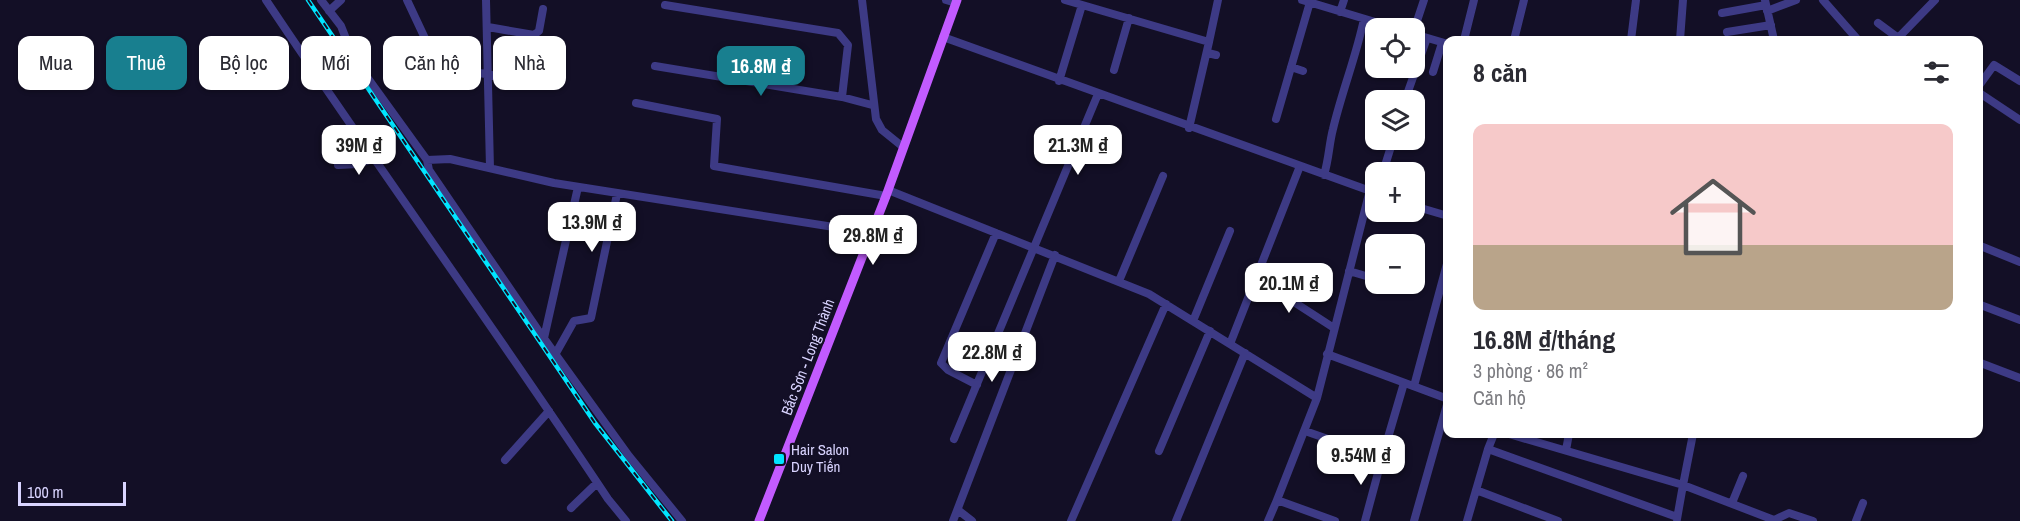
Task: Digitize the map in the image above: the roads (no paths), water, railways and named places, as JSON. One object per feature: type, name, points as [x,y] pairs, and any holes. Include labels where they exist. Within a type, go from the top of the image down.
[{"type":"main road","name":"Bắc Sơn - Long Thành","points":[[759,521],[872,233],[957,2]]},
{"type":"street","points":[[266,0],[549,411],[620,519]]},
{"type":"street","points":[[321,0],[341,26],[354,59],[427,160],[426,166],[544,338],[629,456],[682,521]]},
{"type":"street","points":[[328,11],[341,0]]},
{"type":"street","points":[[406,0],[438,66],[493,76]]},
{"type":"street","points":[[486,0],[490,168]]},
{"type":"street","points":[[862,0],[873,105],[882,130],[903,147]]},
{"type":"street","points":[[946,0],[957,2]]},
{"type":"street","points":[[1065,0],[1209,42]]},
{"type":"street","points":[[1189,128],[1208,53],[1218,0]]},
{"type":"street","points":[[1340,12],[1344,0]]},
{"type":"street","points":[[1418,18],[1424,0]]},
{"type":"street","points":[[1465,36],[1474,0]]},
{"type":"street","points":[[1515,36],[1524,0]]},
{"type":"street","points":[[1631,36],[1636,0]]},
{"type":"street","points":[[1680,36],[1683,0]]},
{"type":"street","points":[[1722,13],[1796,0]]},
{"type":"street","points":[[1823,0],[1854,36]]},
{"type":"street","points":[[1902,36],[1935,0]]},
{"type":"street","points":[[1276,119],[1291,68],[1306,1],[1364,19],[1353,67],[1332,130],[1331,155],[1324,175]]},
{"type":"street","points":[[665,5],[838,33],[848,45],[842,97]]},
{"type":"street","points":[[1059,81],[1082,5]]},
{"type":"street","points":[[1766,5],[1773,36]]},
{"type":"street","points":[[488,27],[534,35],[539,31],[543,9]]},
{"type":"street","points":[[1114,70],[1129,18]]},
{"type":"street","points":[[1878,22],[1895,36]]},
{"type":"street","points":[[1727,32],[1771,25]]},
{"type":"street","points":[[943,37],[1189,128],[1365,189]]},
{"type":"street","points":[[1409,90],[1427,38],[1443,43]]},
{"type":"street","points":[[1433,72],[1443,49]]},
{"type":"street","points":[[1208,53],[1216,55]]},
{"type":"street","points":[[1983,80],[1994,65],[2020,81]]},
{"type":"street","points":[[655,66],[842,97],[873,105]]},
{"type":"street","points":[[1291,68],[1303,71]]},
{"type":"street","points":[[954,439],[1098,94]]},
{"type":"street","points":[[1983,95],[2020,120]]},
{"type":"street","points":[[636,103],[716,118],[718,123],[712,163],[716,167],[887,193],[1119,280],[1166,304],[1317,398]]},
{"type":"street","points":[[338,165],[358,164],[375,158]]},
{"type":"street","points":[[427,160],[450,159],[578,188],[872,233]]},
{"type":"street","points":[[1230,344],[1300,166]]},
{"type":"street","points":[[1119,280],[1162,176]]},
{"type":"street","points":[[544,338],[578,188]]},
{"type":"street","points":[[556,353],[574,321],[591,318],[617,194]]},
{"type":"street","points":[[1425,209],[1443,214]]},
{"type":"street","points":[[1268,521],[1317,398],[1349,271],[1365,218]]},
{"type":"street","points":[[1193,321],[1230,231]]},
{"type":"street","points":[[977,386],[948,370],[941,363],[996,233]]},
{"type":"street","points":[[1983,247],[2020,262]]},
{"type":"street","points":[[953,521],[1055,255]]},
{"type":"street","points":[[1349,271],[1365,276]]},
{"type":"street","points":[[1257,278],[1334,328]]},
{"type":"street","points":[[1414,386],[1443,279]]},
{"type":"street","points":[[1071,521],[1166,304]]},
{"type":"street","points":[[1983,305],[2020,320]]},
{"type":"street","points":[[1159,452],[1210,331]]},
{"type":"street","points":[[1176,521],[1245,353]]},
{"type":"street","points":[[1327,354],[1443,398]]},
{"type":"street","points":[[1983,364],[2020,378]]},
{"type":"street","points":[[1365,521],[1404,383]]},
{"type":"street","points":[[505,460],[549,411]]},
{"type":"street","points":[[1414,521],[1443,418]]},
{"type":"street","points":[[1305,431],[1382,458]]},
{"type":"street","points":[[1467,521],[1492,438]]},
{"type":"street","points":[[1523,438],[1683,485],[1774,520],[1789,513],[1813,521]]},
{"type":"street","points":[[1566,450],[1568,438]]},
{"type":"street","points":[[1488,450],[1677,519],[1692,438]]},
{"type":"street","points":[[1732,502],[1743,476]]},
{"type":"street","points":[[571,508],[597,483]]},
{"type":"street","points":[[1476,490],[1558,521]]},
{"type":"street","points":[[1277,500],[1318,518],[1335,521]]},
{"type":"street","points":[[1856,521],[1863,503]]},
{"type":"street","points":[[958,510],[972,521]]},
{"type":"railway","points":[[308,0],[595,423],[672,521]]},
{"type":"place","name":"Hair Salon Duy Tiến","points":[[779,459]]}]
